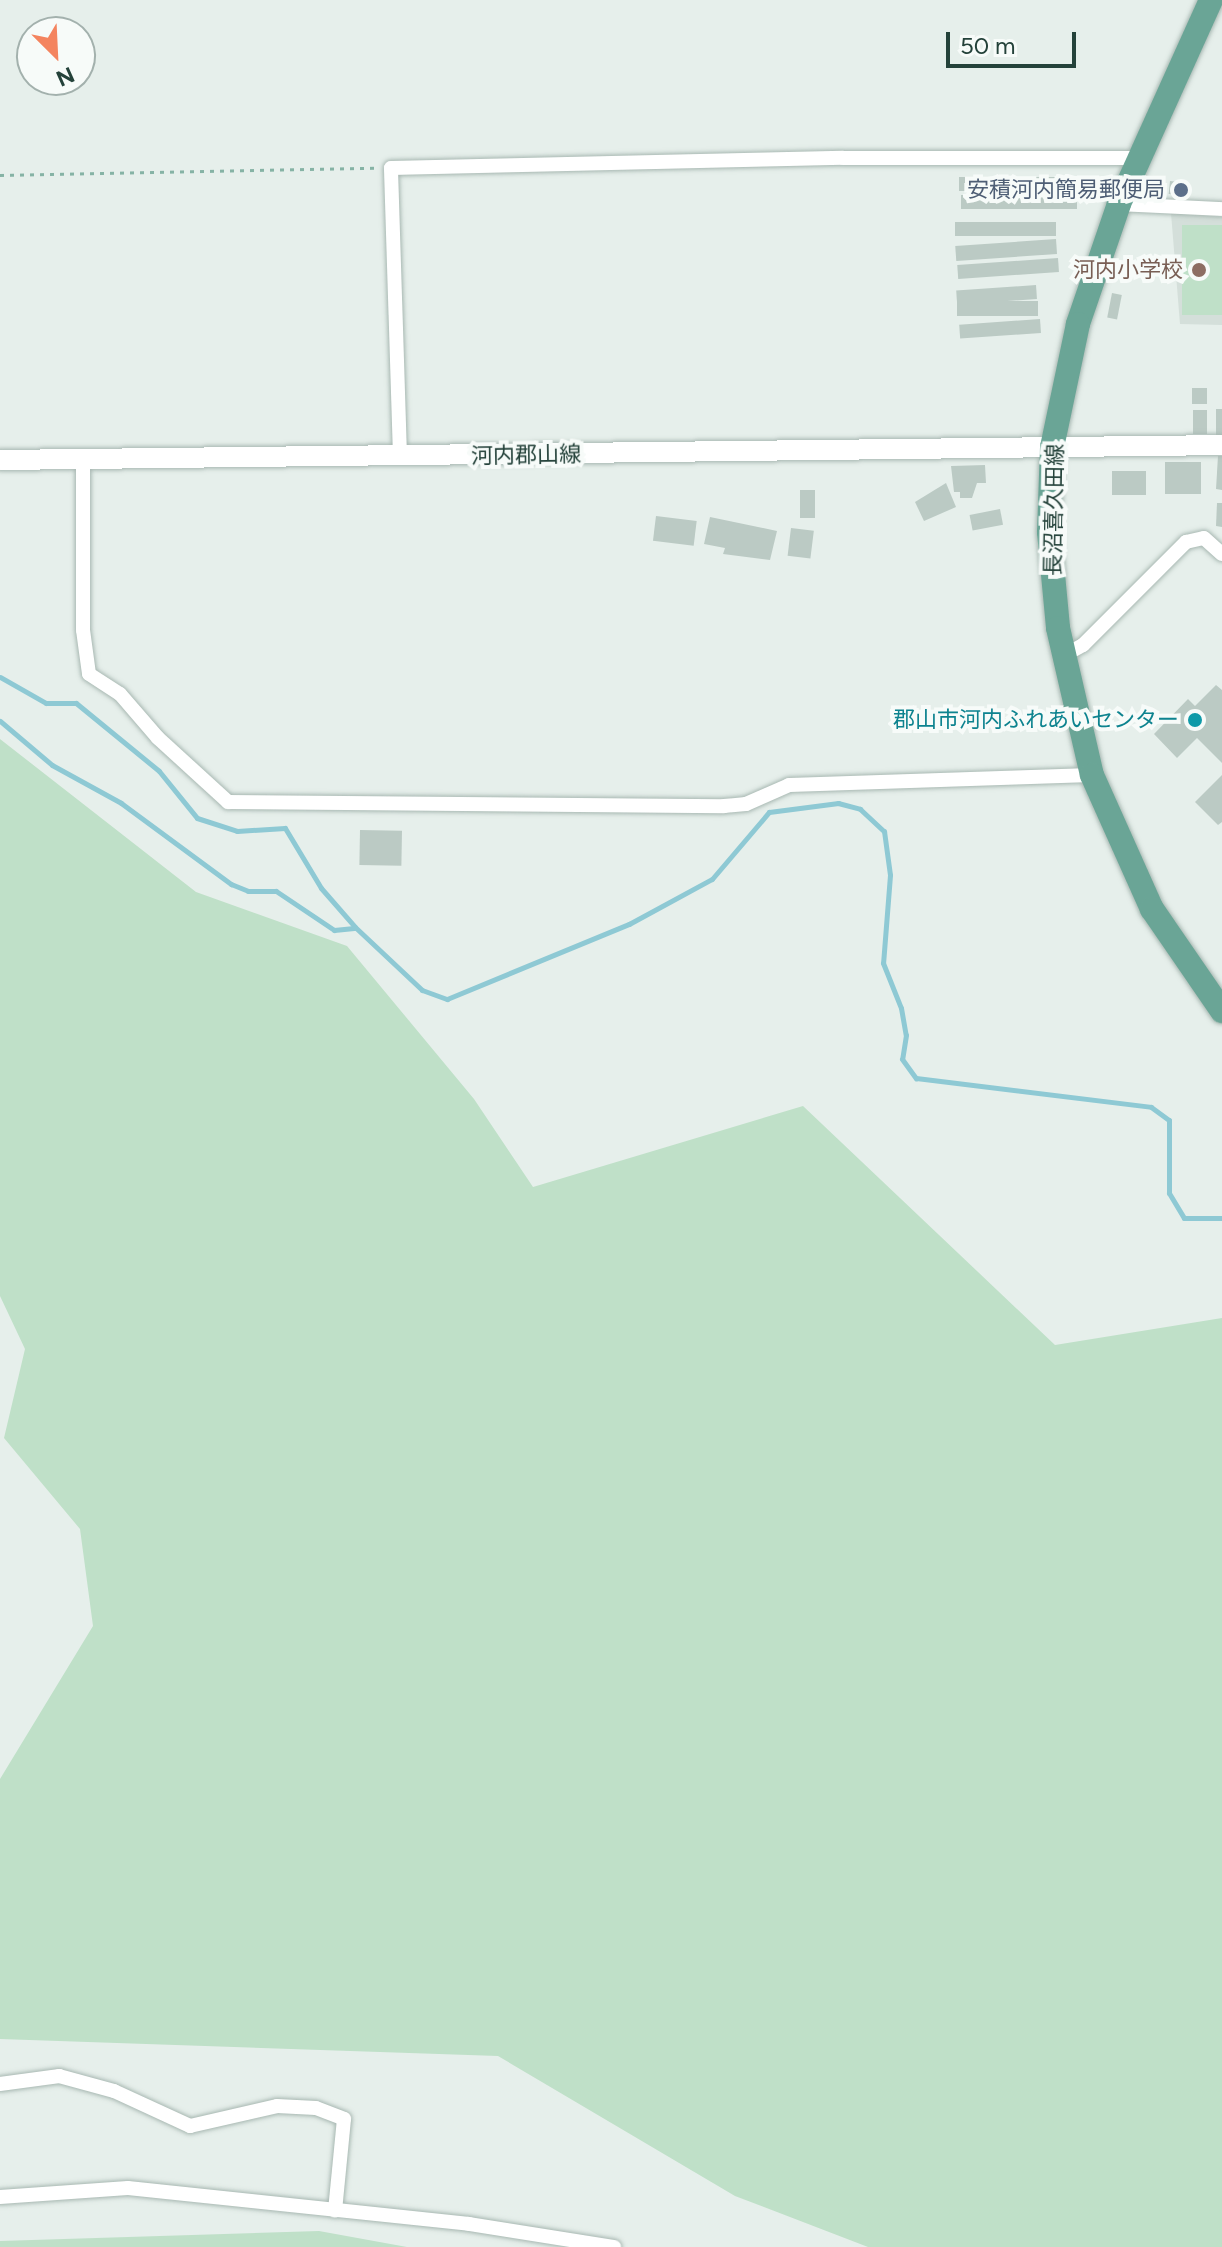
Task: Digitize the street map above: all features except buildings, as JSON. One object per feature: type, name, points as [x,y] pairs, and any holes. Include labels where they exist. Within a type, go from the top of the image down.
[{"type":"main road","name":"長沼喜久田線","points":[[1211,0],[1119,204],[1078,324],[1052,447],[1052,575],[1063,656],[1092,775],[1152,909],[1222,1011]]},
{"type":"main road","name":"河内郡山線","points":[[0,460],[1222,445]]},
{"type":"street","points":[[400,456],[391,168],[843,158],[1141,158]]},
{"type":"street","points":[[1119,204],[1222,209]]},
{"type":"street","points":[[83,460],[83,630],[89,674],[120,694],[158,738],[228,802],[724,806],[746,804],[789,785],[1092,775]]},
{"type":"street","points":[[1063,656],[1083,645],[1186,542],[1204,538],[1222,554]]},
{"type":"street","points":[[0,2084],[59,2076],[114,2091],[190,2126],[277,2106],[316,2108],[344,2119],[335,2211]]},
{"type":"street","points":[[0,2197],[128,2188],[614,2247]]},
{"type":"path","points":[[0,175],[391,168]]},
{"type":"shaded area","name":"河内小学校","points":[[1171,213],[1222,217],[1222,325],[1180,324]]},
{"type":"green space","name":"河内小学校","points":[[1182,225],[1222,225],[1222,315],[1182,315]]},
{"type":"green space","points":[[0,739],[196,892],[347,946],[474,1099],[533,1187],[803,1106],[1055,1345],[1222,1318],[1222,2247],[868,2247],[735,2196],[498,2056],[0,2039],[0,1779],[93,1626],[80,1529],[4,1438],[25,1349],[0,1296]]},
{"type":"green space","points":[[319,2231],[407,2247],[0,2247],[0,2241]]},
{"type":"waterway","points":[[0,677],[46,703],[76,703],[159,771],[197,818],[237,831],[285,828],[321,888],[355,927],[422,990],[447,999],[629,924],[712,879],[769,812],[838,803],[860,809],[884,831],[890,875],[883,963],[901,1008],[906,1035],[902,1059],[916,1078],[1151,1107],[1169,1120],[1169,1193],[1184,1218],[1222,1218]]},
{"type":"waterway","points":[[0,721],[52,765],[121,803],[231,884],[248,891],[276,891],[334,930],[354,928]]},
{"type":"place","name":"安積河内簡易郵便局","points":[[1181,190]]},
{"type":"place","name":"河内小学校","points":[[1199,270]]},
{"type":"place","name":"郡山市河内ふれあいセンター","points":[[1195,720]]}]
